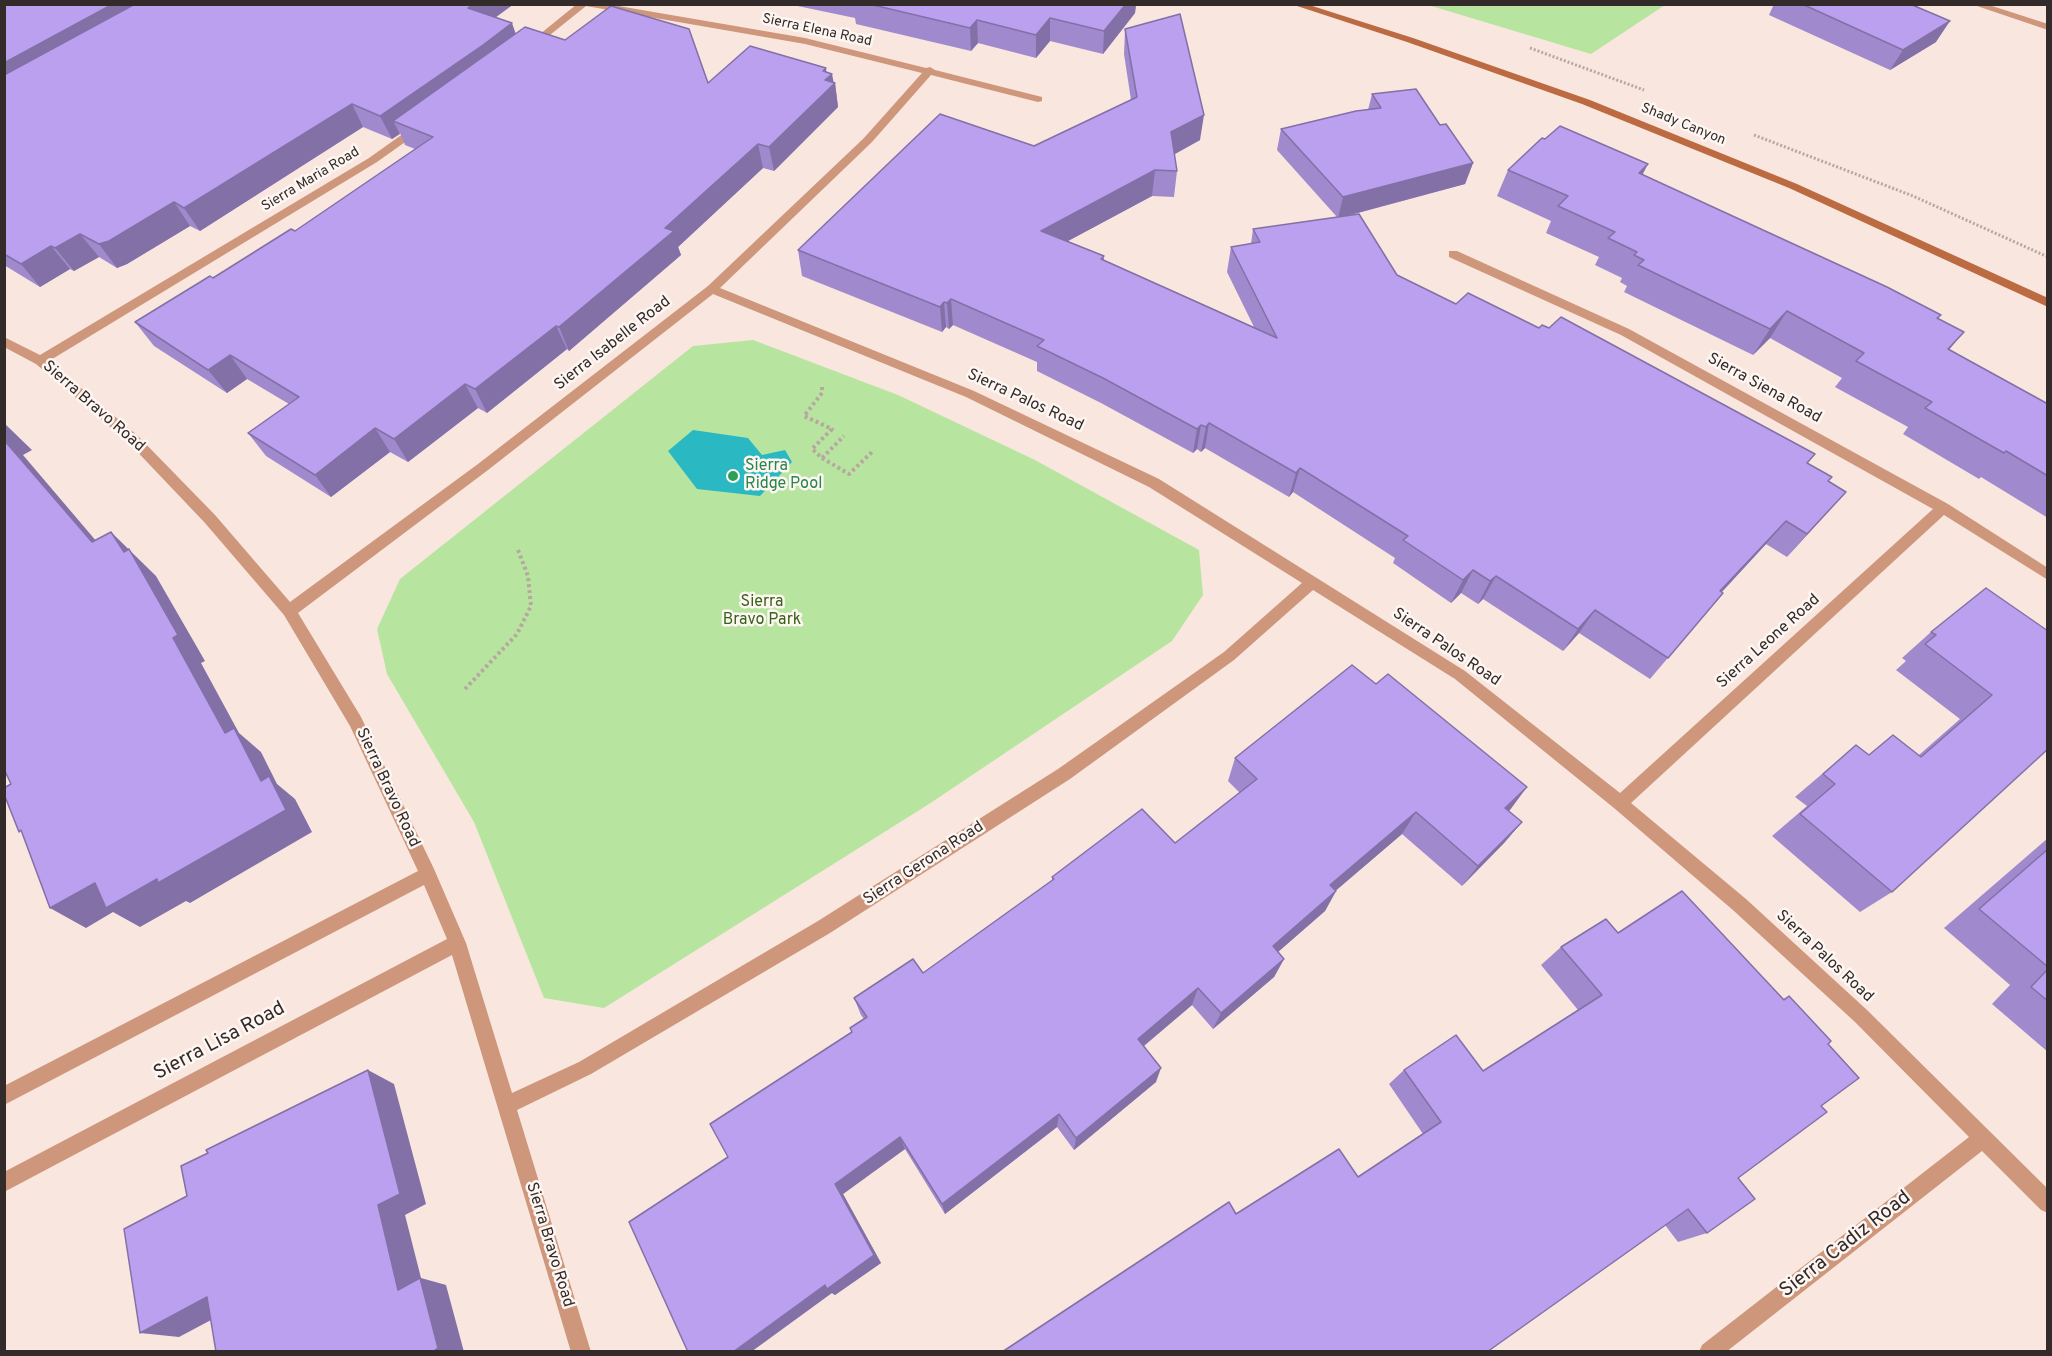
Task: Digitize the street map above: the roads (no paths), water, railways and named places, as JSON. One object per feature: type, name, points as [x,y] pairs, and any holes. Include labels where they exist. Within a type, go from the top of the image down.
[{"type":"main road","name":"Shady Canyon","points":[[1295,4],[1410,40],[1586,102],[1793,186],[2048,303]]},
{"type":"street","points":[[523,52],[586,4]]},
{"type":"street","name":"Sierra Elena Road","points":[[586,4],[806,41],[930,70],[1038,99]]},
{"type":"street","points":[[1975,4],[2048,27]]},
{"type":"street","name":"Sierra Isabelle Road","points":[[289,611],[483,467],[712,289],[868,140],[930,70]]},
{"type":"street","name":"Sierra Maria Road","points":[[40,361],[373,160],[430,119]]},
{"type":"street","name":"Sierra Siena Road","points":[[1453,254],[1625,332],[1943,508],[2048,575]]},
{"type":"street","name":"Sierra Palos Road","points":[[712,289],[970,394],[1154,483],[1460,675],[1620,803],[1740,904],[1844,1000],[2048,1203]]},
{"type":"street","name":"Sierra Bravo Road","points":[[4,341],[40,361],[132,439],[210,519],[289,611],[356,722],[428,874],[457,943],[581,1352]]},
{"type":"street","name":"Sierra Leone Road","points":[[1620,803],[1943,508]]},
{"type":"street","name":"Sierra Gerona Road","points":[[508,1106],[585,1068],[824,927],[1054,781],[1229,656],[1313,581]]},
{"type":"street","points":[[4,1095],[428,874]]},
{"type":"street","name":"Sierra Lisa Road","points":[[4,1183],[457,943]]},
{"type":"street","name":"Sierra Cadiz Road","points":[[1709,1352],[1983,1138]]},
{"type":"water","name":"Sierra Ridge Pool","points":[[693,430],[748,438],[762,455],[785,450],[792,462],[760,496],[697,489],[668,451]]},
{"type":"place","name":"Sierra Ridge Pool","points":[[733,476]]},
{"type":"park label","name":"Sierra Bravo Park","points":[[762,612]]}]
